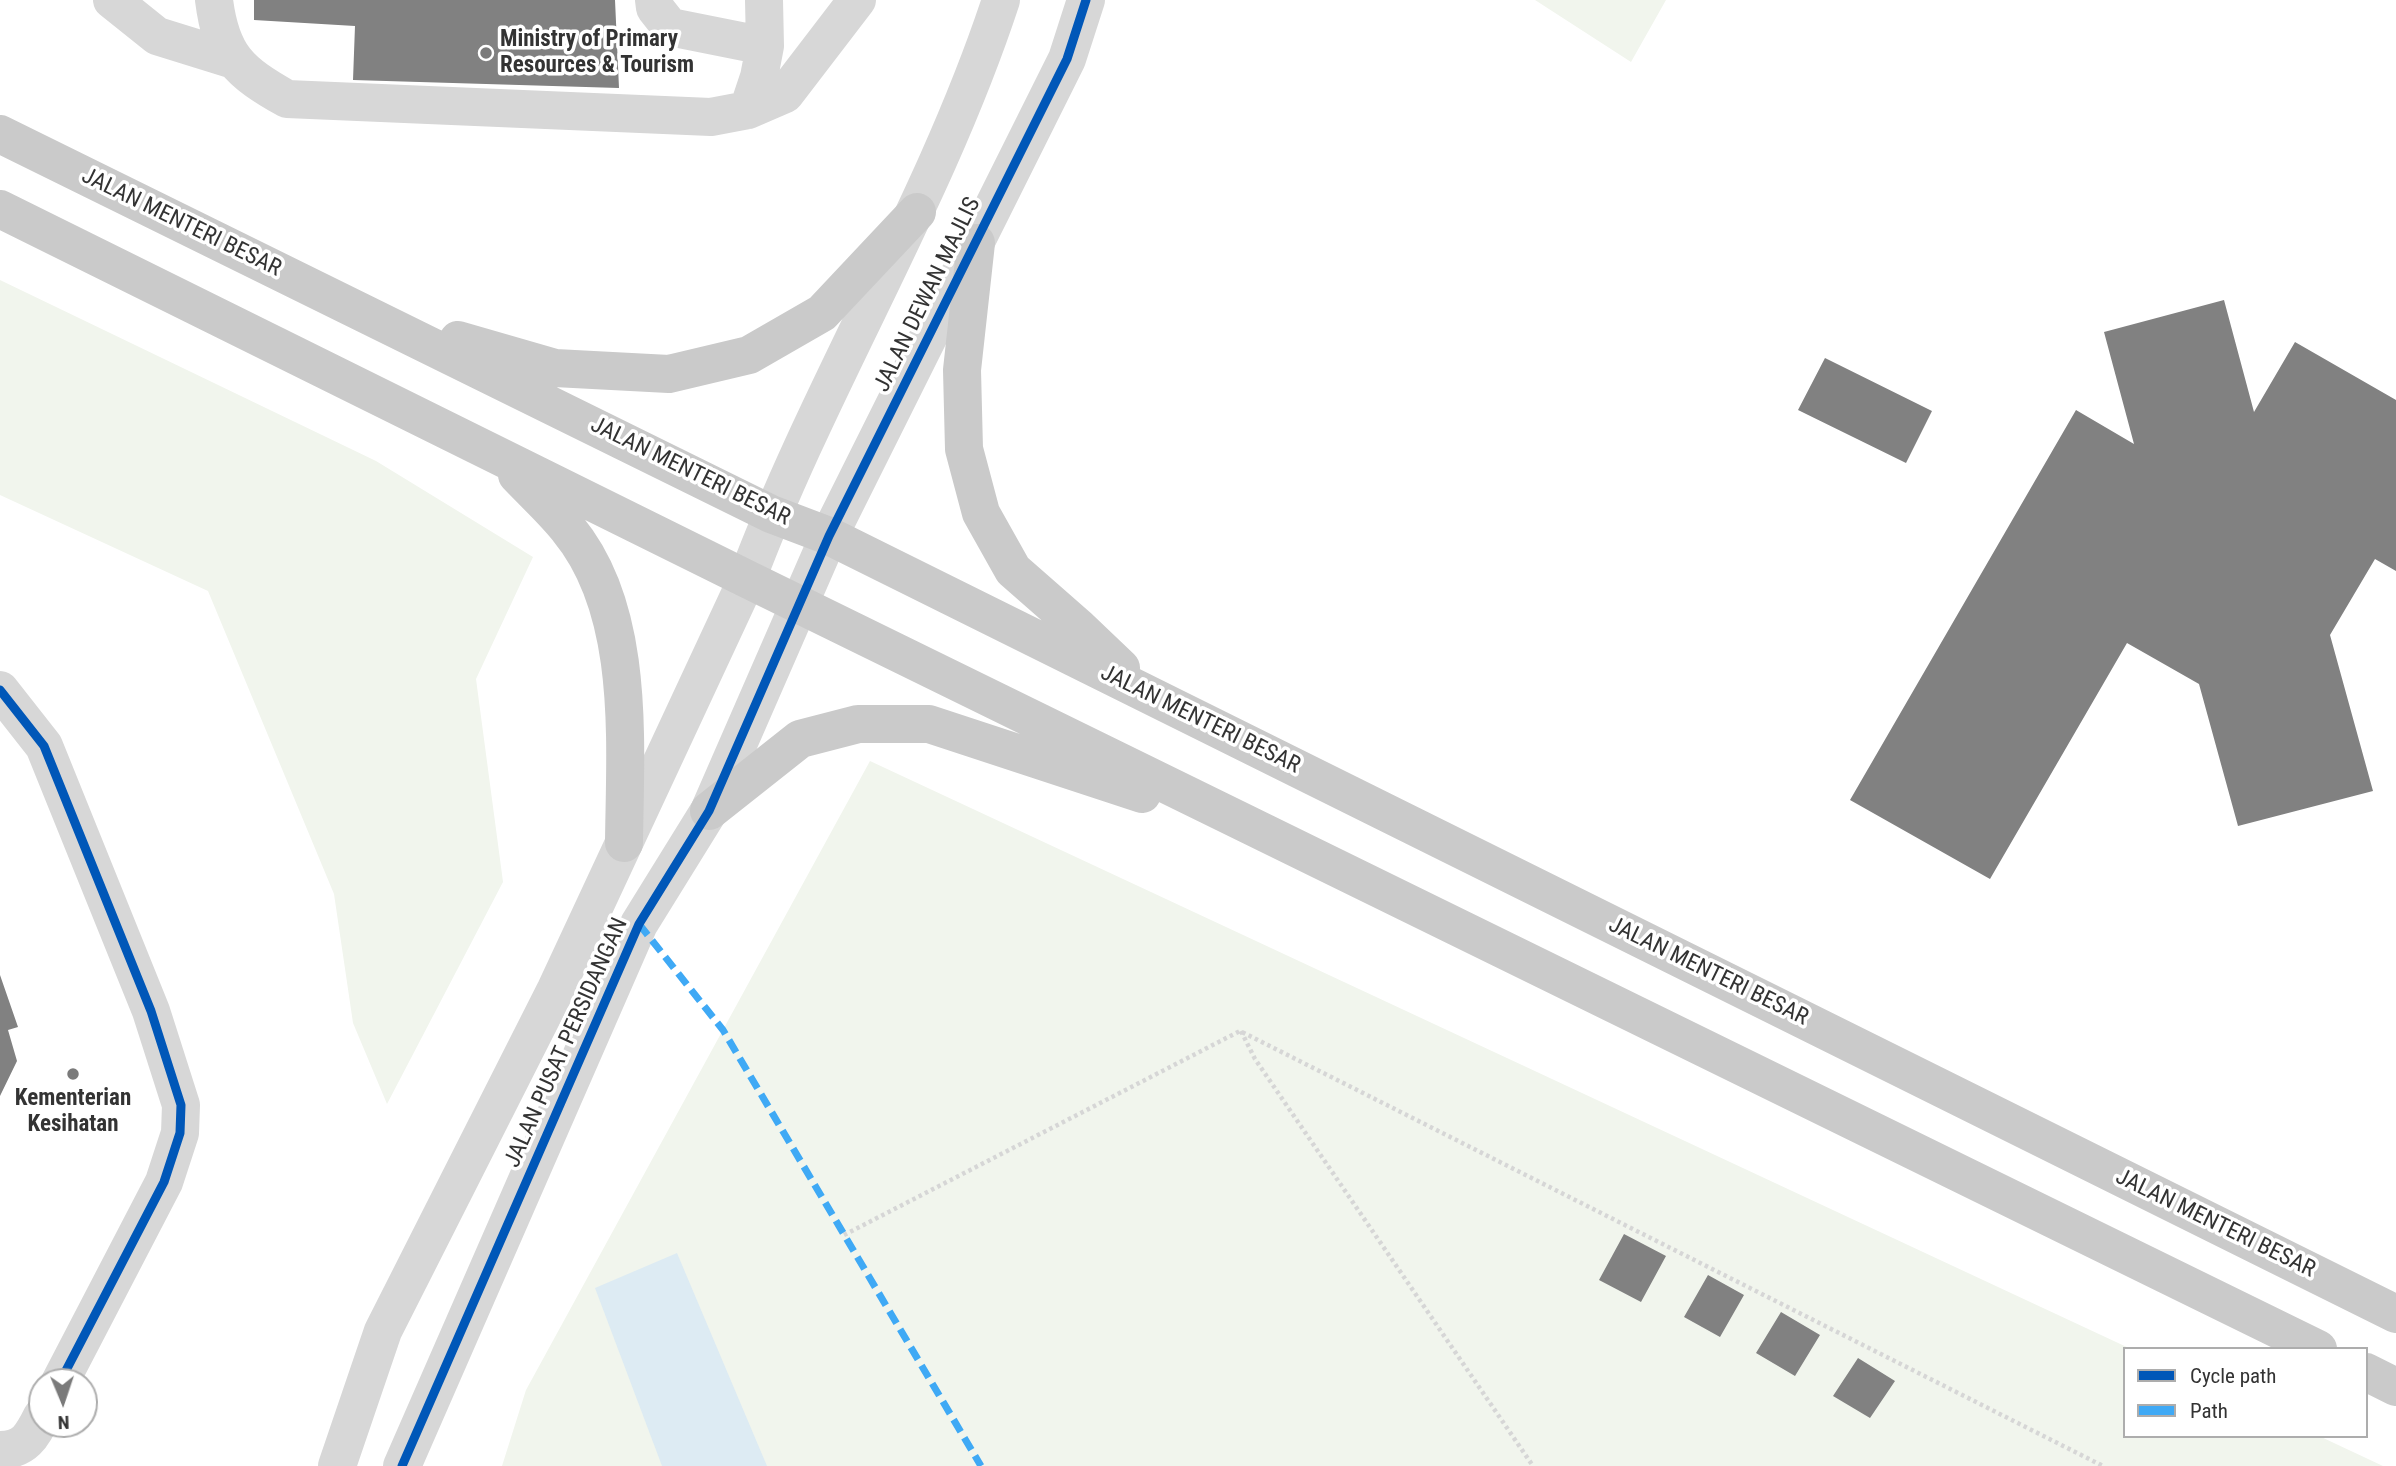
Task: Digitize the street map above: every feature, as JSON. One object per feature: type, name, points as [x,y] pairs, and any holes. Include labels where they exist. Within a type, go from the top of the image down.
[{"type":"main road","name":"JALAN MENTERI BESAR","points":[[0,134],[771,514],[829,536],[2396,1314]]},
{"type":"main road","points":[[0,209],[747,579],[2314,1347]]},
{"type":"main road","points":[[362,312],[555,368],[669,374],[749,355],[822,313],[917,212]]},
{"type":"main road","points":[[976,243],[962,370],[964,449],[981,513],[1013,570],[1149,694]]},
{"type":"main road","points":[[498,456],[570,530],[594,570],[616,629],[625,710],[624,843]]},
{"type":"main road","points":[[709,811],[800,739],[858,724],[929,724],[1112,785],[1252,827]]},
{"type":"main road","points":[[2368,1373],[2396,1387]]},
{"type":"street","points":[[113,0],[157,36],[231,59],[260,84],[287,99],[711,117],[748,110],[785,94],[857,0]]},
{"type":"street","points":[[214,0],[217,28],[231,59]]},
{"type":"street","points":[[654,0],[655,8],[670,27],[765,46]]},
{"type":"street","points":[[748,110],[759,77],[765,46],[764,0]]},
{"type":"street","name":"JALAN DEWAN MAJLIS","points":[[771,514],[917,212],[980,65],[1001,0]]},
{"type":"street","name":"JALAN DEWAN MAJLIS","points":[[801,605],[829,536],[1067,59],[1086,0]]},
{"type":"street","name":"JALAN PUSAT PERSIDANGAN","points":[[337,1466],[383,1331],[556,989],[747,579],[771,514]]},
{"type":"street","name":"JALAN PUSAT PERSIDANGAN","points":[[402,1466],[639,924],[709,811],[801,605]]},
{"type":"street","points":[[0,690],[44,746],[151,1011],[181,1105],[180,1133],[164,1182],[67,1368]]},
{"type":"street","points":[[0,1450],[13,1450],[31,1438]]},
{"type":"path","points":[[844,1235],[1240,1031]]},
{"type":"path","points":[[1240,1031],[1255,1059],[1534,1466]]},
{"type":"path","points":[[1240,1031],[2103,1466]]},
{"type":"shaded area","points":[[1535,0],[1666,0],[1631,62]]},
{"type":"shaded area","points":[[0,280],[376,461],[533,557],[476,679],[503,882],[387,1104],[353,1023],[334,894],[208,591],[0,495]]},
{"type":"shaded area","points":[[870,761],[2127,1347],[2123,1347],[2123,1438],[2323,1438],[2383,1466],[502,1466],[526,1390]]},
{"type":"shaded area","points":[[677,1253],[767,1466],[662,1466],[595,1288]]},
{"type":"building","name":"Ministry of Primary Resources & Tourism","points":[[254,0],[615,0],[619,88],[353,80],[355,26],[254,20]]},
{"type":"building","points":[[2224,300],[2254,412],[2295,342],[2396,400],[2396,571],[2375,559],[2330,635],[2373,791],[2238,826],[2199,684],[2127,643],[1990,879],[1850,800],[2076,410],[2134,444],[2104,332]]},
{"type":"building","points":[[1825,358],[1932,411],[1906,463],[1798,410]]},
{"type":"building","points":[[0,975],[18,1027],[8,1030],[17,1061],[0,1096]]},
{"type":"building","points":[[1624,1234],[1666,1256],[1641,1302],[1599,1280]]},
{"type":"building","points":[[1708,1275],[1744,1295],[1720,1337],[1684,1317]]},
{"type":"building","points":[[1781,1312],[1820,1335],[1795,1376],[1756,1353]]},
{"type":"building","points":[[1858,1358],[1895,1381],[1870,1418],[1833,1396]]},
{"type":"marked path","points":[[639,924],[723,1030],[981,1466]]},
{"type":"cycle path","points":[[402,1466],[639,924],[709,811],[829,536],[1067,59],[1086,0]]},
{"type":"cycle path","points":[[0,690],[44,746],[151,1011],[181,1105],[180,1133],[164,1182],[67,1368]]},
{"type":"place","name":"Ministry of Primary Resources & Tourism","points":[[486,53]]},
{"type":"place","name":"Kementerian Kesihatan","points":[[73,1074]]}]
